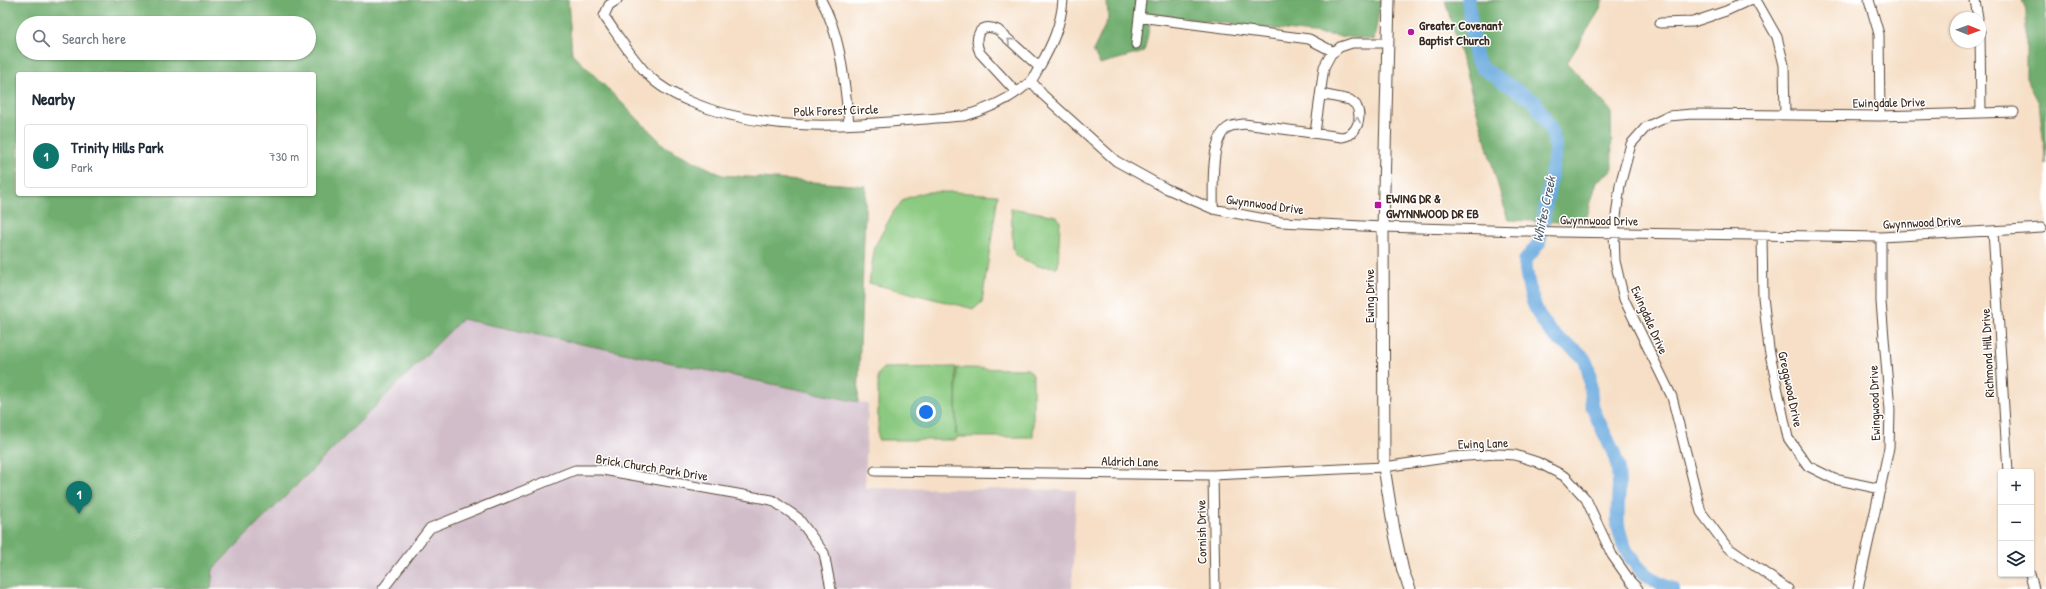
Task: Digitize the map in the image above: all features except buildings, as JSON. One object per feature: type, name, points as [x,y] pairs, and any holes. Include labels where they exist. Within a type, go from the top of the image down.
[{"type":"street","name":"Polk Forest Circle","points":[[617,0],[608,5],[604,16],[650,77],[672,94],[712,111],[751,120],[803,126],[964,116],[987,110],[1031,81],[1058,31],[1063,0]]},
{"type":"street","points":[[821,0],[837,43],[849,123]]},
{"type":"street","points":[[1136,44],[1141,0]]},
{"type":"street","name":"Ewing Drive","points":[[1389,0],[1383,227],[1384,467],[1394,530],[1403,571],[1410,589]]},
{"type":"street","points":[[1660,23],[1693,22],[1726,11],[1750,0]]},
{"type":"street","points":[[1756,0],[1777,37],[1784,65],[1785,115]]},
{"type":"street","points":[[1868,0],[1879,34],[1880,116]]},
{"type":"street","points":[[1975,0],[1977,12]]},
{"type":"street","points":[[1140,17],[1309,39],[1334,52]]},
{"type":"street","points":[[1016,92],[980,53],[977,46],[977,37],[980,31],[992,27],[998,30],[1039,67]]},
{"type":"street","points":[[1315,133],[1324,66],[1334,52],[1340,47],[1352,43],[1388,43]]},
{"type":"street","points":[[1980,48],[1981,112]]},
{"type":"street","name":"Gwynnwood Drive","points":[[1031,81],[1043,95],[1116,161],[1165,188],[1214,209],[1281,222],[1383,227],[1560,232],[1881,237],[1993,232],[2042,228]]},
{"type":"street","points":[[1214,209],[1214,153],[1223,132],[1229,127],[1244,124],[1342,137],[1350,136],[1355,130],[1359,118],[1356,105],[1350,100],[1321,94]]},
{"type":"street","name":"Ewingdale Drive","points":[[1788,589],[1727,547],[1701,512],[1672,397],[1624,299],[1615,261],[1614,233],[1620,185],[1632,144],[1646,127],[1669,116],[1880,116],[2014,112]]},
{"type":"street","name":"Richmond Hill Drive","points":[[1993,232],[2008,469]]},
{"type":"street","name":"Greggwood Drive","points":[[1762,236],[1762,297],[1769,349],[1788,438],[1808,466],[1834,479],[1881,489]]},
{"type":"street","name":"Ewingwood Drive","points":[[1858,589],[1889,448],[1890,410],[1881,302],[1881,237]]},
{"type":"street","name":"Ewing Lane","points":[[1384,467],[1452,457],[1497,454],[1515,455],[1537,462],[1566,477],[1586,499],[1612,555],[1630,582],[1638,589]]},
{"type":"street","name":"Aldrich Lane","points":[[875,471],[1214,475],[1384,467]]},
{"type":"street","name":"Brick Church Park Drive","points":[[383,589],[430,528],[575,470],[603,470],[772,500],[798,518],[824,553],[831,589]]},
{"type":"street","name":"Cornish Drive","points":[[1214,475],[1215,589]]},
{"type":"street","points":[[2031,577],[2034,589]]},
{"type":"shaded area","points":[[462,319],[637,349],[868,404],[865,488],[1076,490],[1072,589],[211,589],[213,569]]},
{"type":"green space","points":[[0,0],[568,0],[572,53],[666,147],[722,175],[866,186],[858,402],[462,319],[213,569],[211,589],[0,589]]},
{"type":"green space","points":[[1107,0],[1381,0],[1374,40],[1152,15],[1144,52],[1100,64],[1093,51],[1108,19]]},
{"type":"green space","points":[[1445,0],[1603,0],[1599,11],[1567,63],[1611,111],[1612,171],[1597,181],[1585,223],[1508,220]]},
{"type":"green space","points":[[2022,0],[2045,0],[2046,2],[2046,164],[2039,103],[2026,78],[2026,11]]},
{"type":"green space","points":[[925,192],[998,195],[982,302],[974,309],[869,283],[875,246],[894,211],[904,199]]},
{"type":"green space","points":[[1011,208],[1057,216],[1060,222],[1058,267],[1038,266],[1016,256],[1013,248]]},
{"type":"green space","points":[[956,367],[956,435],[957,368],[1028,369],[1033,375],[1033,437],[957,437],[956,440],[878,440],[878,375],[883,368]]},
{"type":"waterway","name":"Whites Creek","points":[[1468,0],[1475,57],[1482,68],[1535,102],[1551,130],[1556,148],[1539,243],[1525,261],[1530,293],[1543,322],[1549,330],[1557,338],[1579,353],[1585,360],[1589,372],[1593,408],[1613,451],[1618,467],[1618,521],[1619,530],[1626,550],[1638,567],[1646,574],[1654,580],[1673,589]]},
{"type":"place","name":"Greater Covenant Baptist Church","points":[[1411,32]]},
{"type":"place","name":"EWING DR & GWYNNWOOD DR EB","points":[[1378,205]]},
{"type":"place","name":"Trinity Hills Park","points":[[79,514]]}]
